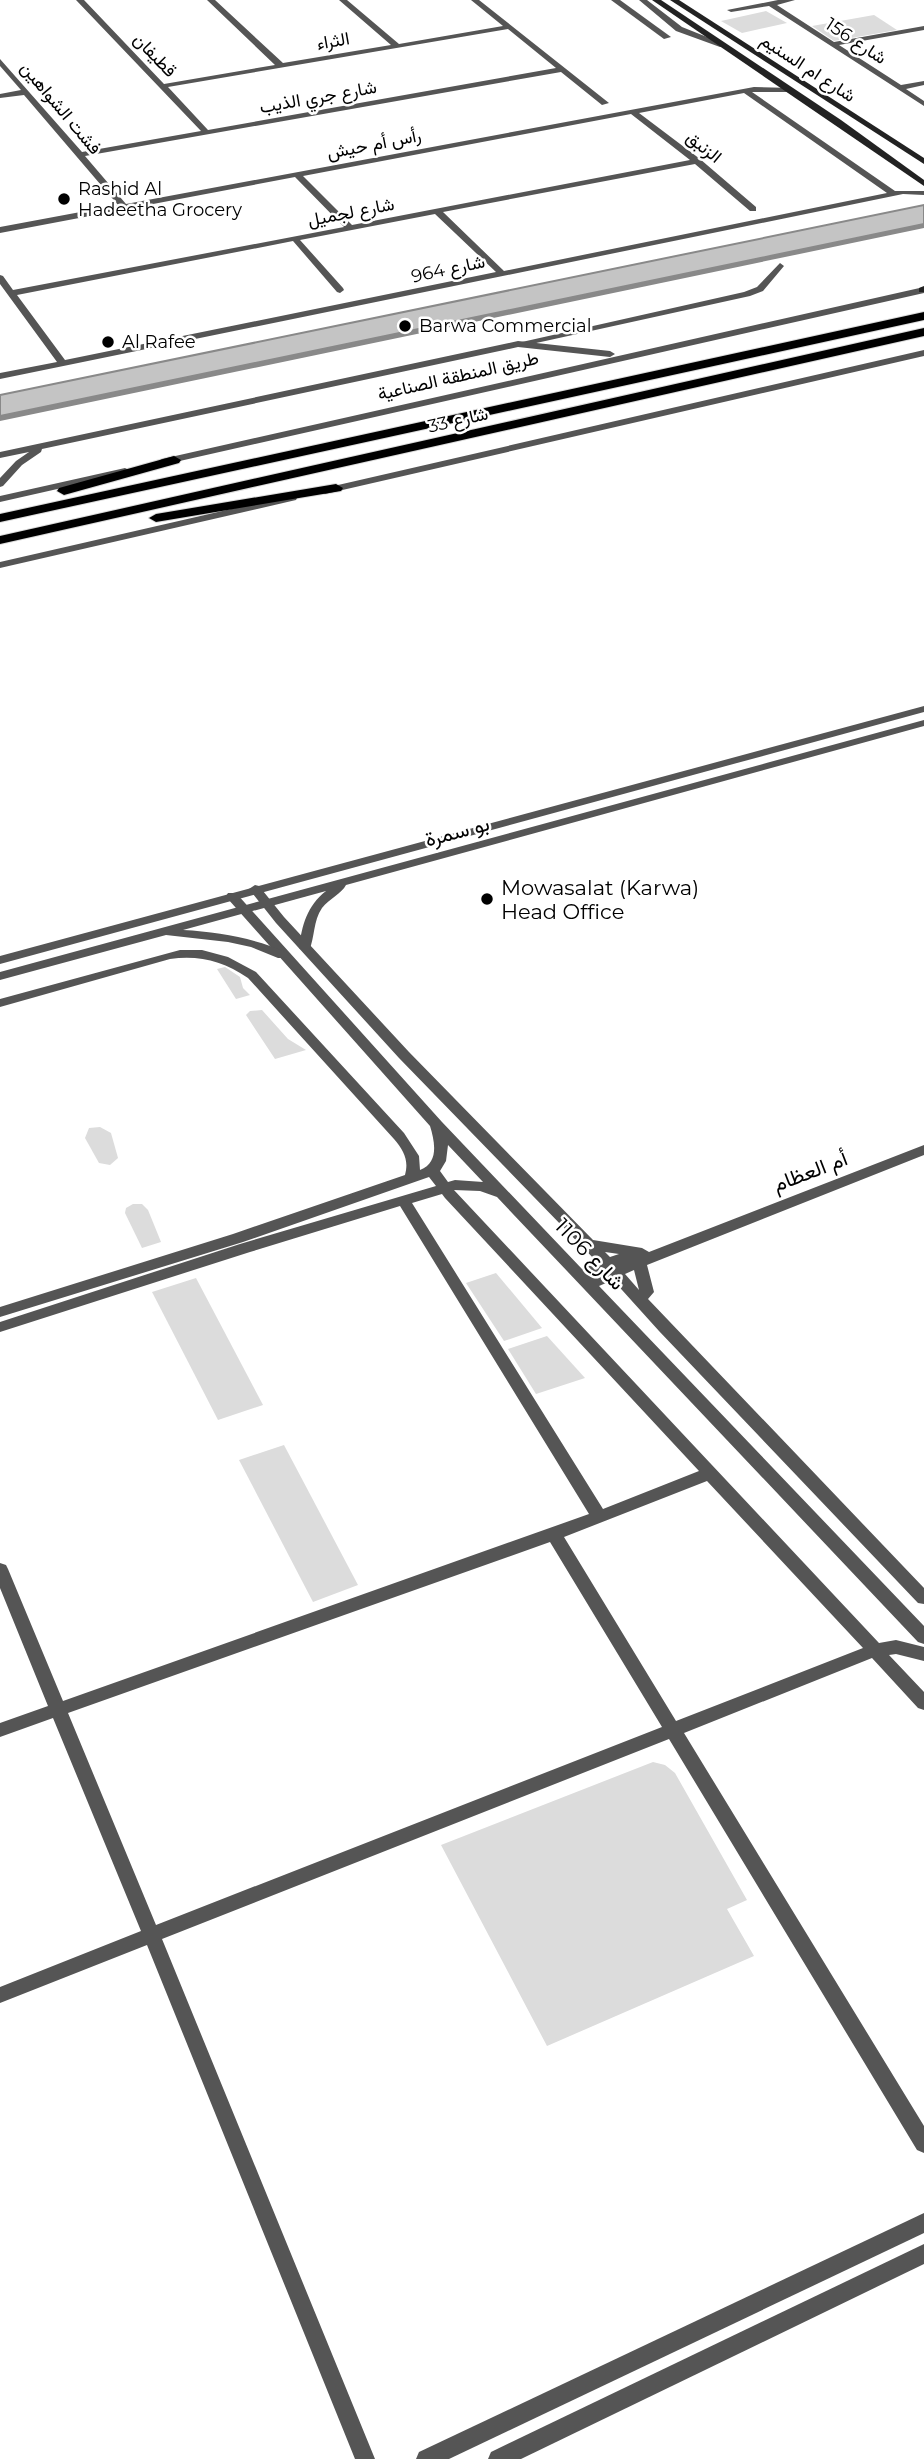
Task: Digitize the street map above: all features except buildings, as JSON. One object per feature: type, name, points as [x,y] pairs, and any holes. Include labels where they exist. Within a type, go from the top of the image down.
[{"type":"highway","name":"شارع 33","points":[[0,518],[924,316]]},
{"type":"highway","name":"شارع 33","points":[[0,540],[924,332]]},
{"type":"highway","points":[[0,508],[121,477],[174,460]]},
{"type":"highway","points":[[0,546],[336,488]]},
{"type":"main road","name":"شارع ام السنيم","points":[[656,0],[838,122],[888,149],[922,179]]},
{"type":"main road","name":"شارع ام السنيم","points":[[675,0],[924,162]]},
{"type":"street","name":"قطيفان","points":[[80,0],[207,132]]},
{"type":"street","points":[[212,0],[281,66]]},
{"type":"street","points":[[344,0],[397,46]]},
{"type":"street","points":[[475,0],[605,103]]},
{"type":"street","points":[[615,0],[667,37]]},
{"type":"street","name":"شارع ام السنيم","points":[[643,0],[667,21],[696,37],[723,45]]},
{"type":"street","points":[[731,10],[791,0]]},
{"type":"street","name":"شارع 156","points":[[771,4],[924,104]]},
{"type":"street","points":[[650,25],[667,21]]},
{"type":"street","name":"الثراء","points":[[163,86],[509,27]]},
{"type":"street","points":[[833,44],[924,28]]},
{"type":"street","name":"فشت الشواهين","points":[[0,61],[124,207]]},
{"type":"street","name":"شارع جري الذيب","points":[[80,155],[562,69]]},
{"type":"street","name":"رأس أم حيش","points":[[750,90],[773,79]]},
{"type":"street","points":[[899,88],[924,83]]},
{"type":"street","points":[[750,90],[898,193]]},
{"type":"street","name":"رأس أم حيش","points":[[0,230],[750,90],[789,90]]},
{"type":"street","points":[[0,96],[26,92]]},
{"type":"street","name":"الزنبق","points":[[633,112],[697,161],[752,209]]},
{"type":"street","name":"شارع لجميل","points":[[12,293],[697,161]]},
{"type":"street","points":[[297,175],[350,228]]},
{"type":"street","name":"شارع 964","points":[[0,376],[898,193],[914,187],[922,179]]},
{"type":"street","name":"شارع 964","points":[[898,193],[924,193]]},
{"type":"street","points":[[437,211],[503,274]]},
{"type":"street","points":[[295,239],[340,290]]},
{"type":"street","name":"طريق المنطقة الصناعية","points":[[0,455],[747,294],[760,289],[780,266]]},
{"type":"street","points":[[0,278],[63,363]]},
{"type":"street","name":"طريق المنطقة الصناعية","points":[[0,499],[923,290]]},
{"type":"street","points":[[518,344],[597,354],[646,351]]},
{"type":"street","name":"شارع 33","points":[[336,488],[924,353]]},
{"type":"street","points":[[0,484],[19,463],[52,443]]},
{"type":"street","points":[[0,565],[336,488]]},
{"type":"street","name":"بو سمرة","points":[[0,960],[924,709]]},
{"type":"street","name":"بو سمرة","points":[[0,976],[922,724]]},
{"type":"street","points":[[305,948],[307,923],[317,906],[337,888],[354,880]]},
{"type":"street","name":"شارع 1106","points":[[255,889],[305,948],[513,1170],[588,1243],[924,1598]]},
{"type":"street","name":"شارع 1106","points":[[232,896],[437,1125],[924,1637]]},
{"type":"street","points":[[159,933],[226,938],[263,946],[282,955]]},
{"type":"street","points":[[0,1003],[169,955],[191,953],[229,960],[252,975],[410,1149],[415,1160],[410,1180]]},
{"type":"street","points":[[0,1312],[432,1171],[438,1166],[441,1156],[441,1139],[437,1125]]},
{"type":"street","name":"أم العظام","points":[[585,1279],[924,1150]]},
{"type":"street","points":[[432,1171],[444,1189],[924,1703]]},
{"type":"street","points":[[0,1327],[245,1248],[444,1189],[473,1185],[503,1195]]},
{"type":"street","points":[[404,1202],[598,1516]]},
{"type":"street","points":[[588,1243],[641,1257],[647,1292],[639,1298]]},
{"type":"street","points":[[0,1730],[554,1534],[708,1474]]},
{"type":"street","points":[[554,1534],[924,2144]]},
{"type":"street","points":[[0,1569],[256,2187],[365,2459]]},
{"type":"street","points":[[0,1995],[873,1651],[896,1647],[924,1654]]},
{"type":"street","points":[[426,2459],[924,2224]]},
{"type":"street","points":[[498,2459],[924,2254]]},
{"type":"shaded area","points":[[766,11],[787,23],[742,33],[721,21]]},
{"type":"shaded area","points":[[874,15],[897,30],[834,41],[812,26]]},
{"type":"shaded area","points":[[225,967],[240,977],[243,988],[250,995],[236,999],[217,969]]},
{"type":"shaded area","points":[[262,1010],[288,1039],[306,1050],[275,1059],[246,1015],[250,1011]]},
{"type":"shaded area","points":[[100,1127],[111,1133],[118,1158],[110,1165],[99,1163],[85,1138],[89,1128]]},
{"type":"shaded area","points":[[133,1204],[142,1204],[148,1210],[161,1242],[142,1248],[125,1213],[126,1208]]},
{"type":"shaded area","points":[[496,1273],[542,1328],[504,1341],[466,1283]]},
{"type":"shaded area","points":[[196,1278],[263,1405],[218,1420],[152,1292]]},
{"type":"shaded area","points":[[547,1336],[585,1378],[536,1394],[508,1349]]},
{"type":"shaded area","points":[[284,1445],[358,1585],[313,1602],[239,1460]]},
{"type":"shaded area","points":[[653,1762],[665,1765],[675,1773],[747,1900],[727,1909],[754,1956],[547,2046],[441,1845]]},
{"type":"place","name":"Rashid Al Hadeetha Grocery","points":[[64,199]]},
{"type":"place","name":"Barwa Commercial","points":[[405,326]]},
{"type":"place","name":"Al Rafee","points":[[108,342]]},
{"type":"place","name":"Mowasalat (Karwa) Head Office","points":[[487,899]]}]
